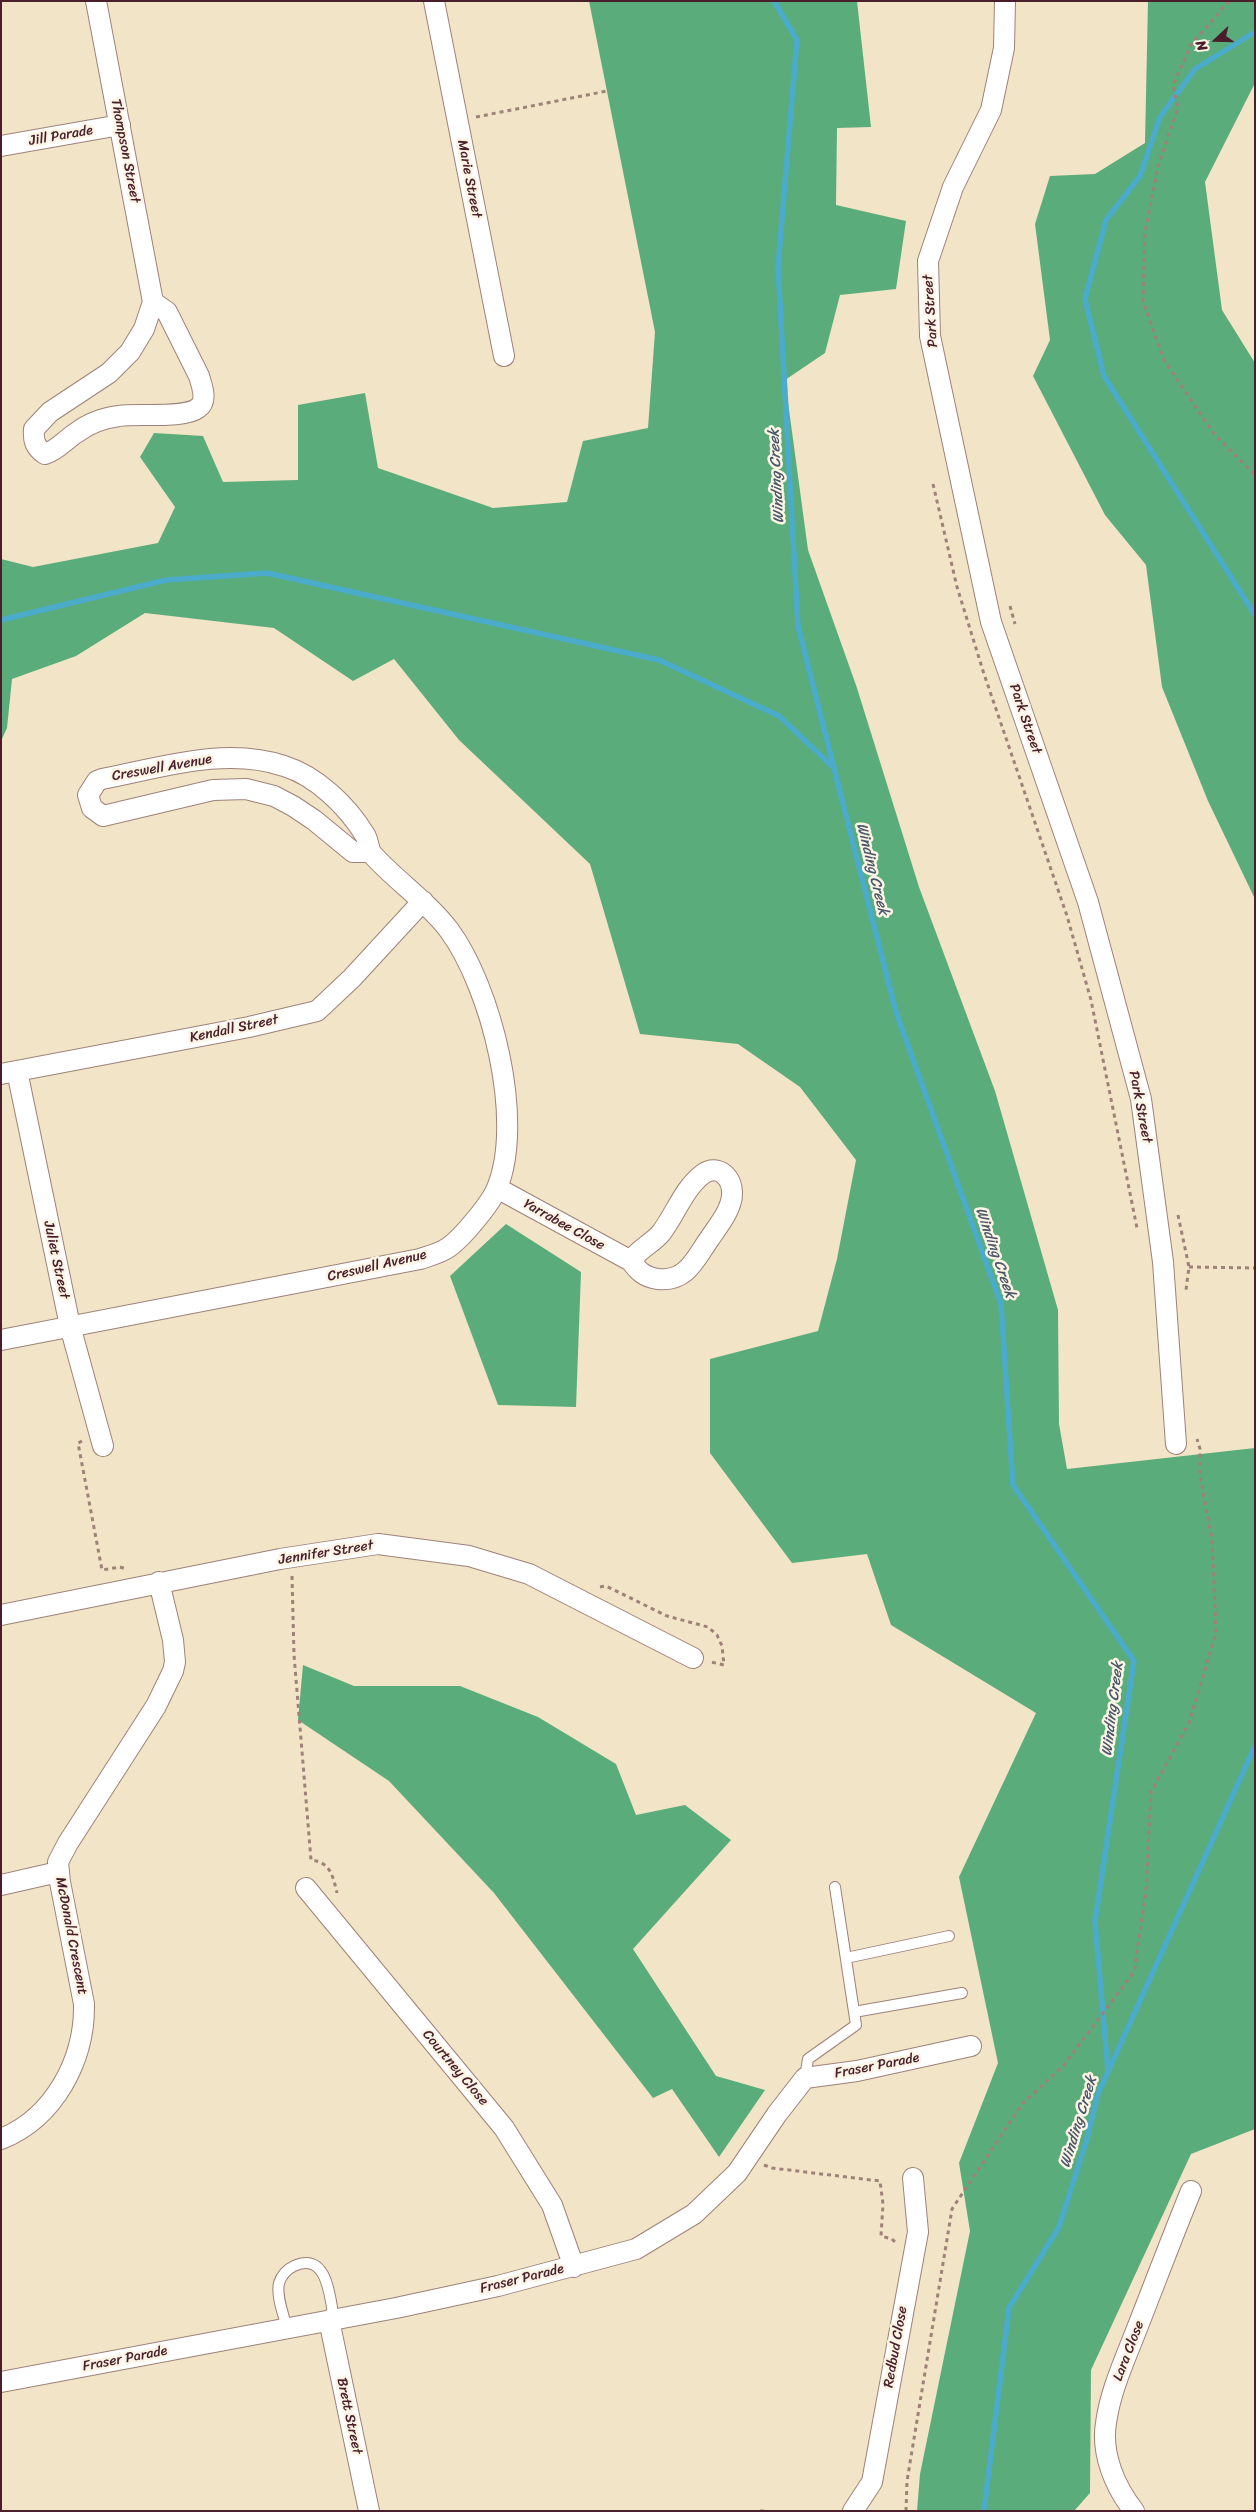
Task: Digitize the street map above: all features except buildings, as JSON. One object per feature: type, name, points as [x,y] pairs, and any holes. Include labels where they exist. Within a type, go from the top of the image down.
[{"type":"street","name":"Thompson Street","points":[[96,1],[153,302],[144,329],[130,352],[109,373],[50,412],[34,429],[33,438],[36,448],[45,454],[54,451],[88,425],[100,420],[144,413],[188,413],[199,408],[204,399],[203,387],[199,376],[167,312],[153,302]]},
{"type":"street","name":"Marie Street","points":[[434,1],[504,356]]},
{"type":"street","name":"Park Street","points":[[1005,1],[1004,48],[991,110],[953,187],[928,261],[930,336],[991,622],[1088,902],[1141,1099],[1164,1286],[1176,1444]]},
{"type":"street","name":"Jill Parade","points":[[1,146],[120,125]]},
{"type":"street","name":"Creswell Avenue","points":[[1,1340],[420,1260],[448,1248],[467,1230],[497,1188],[507,1148],[506,1090],[490,1020],[473,970],[449,930],[423,900],[370,852],[367,838],[351,814],[311,779],[286,766],[260,760],[220,758],[102,779],[97,781],[88,795],[92,808],[103,816],[213,790],[246,789],[274,796],[293,806],[314,820],[353,852],[370,852]]},
{"type":"street","name":"Kendall Street","points":[[9,1073],[248,1027],[317,1011],[352,978],[423,900]]},
{"type":"street","name":"Juliet Street","points":[[9,1073],[70,1326],[103,1446]]},
{"type":"street","name":"Yarrabee Close","points":[[497,1188],[631,1261],[639,1272],[650,1278],[672,1280],[682,1275],[718,1226],[732,1196],[729,1179],[722,1172],[713,1170],[701,1175],[660,1233],[635,1253],[631,1261]]},
{"type":"street","name":"Jennifer Street","points":[[1,1615],[159,1582],[294,1569],[378,1544],[469,1556],[529,1574],[693,1658]]},
{"type":"street","name":"McDonald Crescent","points":[[1,2139],[23,2129],[37,2117],[55,2096],[67,2080],[82,2032],[84,2022],[83,1995],[58,1872],[58,1862],[68,1843],[156,1706],[173,1671],[175,1662],[173,1640],[159,1582]]},
{"type":"street","points":[[1,1885],[58,1872]]},
{"type":"street","name":"Courtney Close","points":[[306,1888],[504,2128],[552,2205],[574,2267]]},
{"type":"street","name":"Fraser Parade","points":[[1,2382],[286,2329],[498,2286],[636,2249],[694,2214],[738,2173],[777,2114],[805,2078],[857,2071],[971,2046]]},
{"type":"street","name":"Redbud Close","points":[[853,2511],[872,2482],[918,2232],[913,2178]]},
{"type":"street","name":"Lara Close","points":[[1134,2511],[1126,2501],[1111,2471],[1106,2448],[1106,2423],[1115,2385],[1191,2191]]},
{"type":"street","name":"Brett Street","points":[[332,2320],[369,2511]]},
{"type":"lane","points":[[805,2078],[808,2059],[856,2025],[835,1887]]},
{"type":"lane","points":[[846,1958],[949,1936]]},
{"type":"lane","points":[[854,2012],[962,1993]]},
{"type":"lane","points":[[286,2329],[279,2283],[284,2273],[293,2266],[315,2265],[323,2272],[328,2284],[332,2320]]},
{"type":"path","points":[[1230,1],[1191,45],[1173,84],[1178,108],[1158,166],[1145,233],[1144,301],[1164,360],[1214,434],[1255,475]]},
{"type":"path","points":[[458,120],[607,90]]},
{"type":"path","points":[[933,484],[957,587],[984,674],[1068,916],[1086,981],[1138,1233]]},
{"type":"path","points":[[1189,1267],[1255,1268]]},
{"type":"path","points":[[1164,1286],[1187,1282]]},
{"type":"path","points":[[78,1443],[102,1570],[120,1567],[132,1571]]},
{"type":"path","points":[[906,2511],[907,2481],[952,2209],[1022,2104],[1063,2066],[1134,1972],[1146,1891],[1151,1792],[1189,1723],[1216,1632],[1212,1539],[1200,1476],[1200,1448]]},
{"type":"path","points":[[294,1569],[294,1655],[311,1860],[318,1861],[331,1870],[338,1898]]},
{"type":"path","points":[[750,2155],[772,2168],[880,2182],[883,2204],[881,2236],[892,2239],[899,2247]]},
{"type":"path","points":[[760,2511],[768,2511]]},
{"type":"green space","points":[[589,1],[857,1],[871,127],[837,128],[836,205],[906,221],[896,289],[840,295],[825,353],[785,380],[808,550],[857,688],[919,887],[995,1091],[1058,1310],[1059,1424],[1067,1469],[1255,1448],[1255,2129],[1191,2154],[1091,2370],[1090,2493],[1074,2511],[917,2511],[920,2474],[970,2231],[959,2163],[998,2063],[959,1877],[1036,1713],[891,1625],[867,1554],[792,1563],[710,1453],[710,1359],[818,1331],[837,1259],[856,1160],[800,1087],[738,1044],[640,1034],[590,864],[459,740],[394,659],[353,681],[274,628],[145,613],[76,656],[12,679],[7,728],[1,741],[1,559],[33,567],[158,543],[175,507],[140,457],[154,433],[203,436],[223,482],[298,480],[298,405],[365,393],[378,468],[493,508],[567,502],[583,441],[648,428],[655,332]]},
{"type":"green space","points":[[1148,1],[1255,1],[1255,83],[1205,182],[1222,310],[1255,363],[1255,899],[1208,801],[1162,687],[1146,565],[1105,515],[1033,376],[1050,340],[1035,224],[1050,176],[1095,174],[1145,143]]},
{"type":"green space","points":[[506,1224],[581,1272],[576,1407],[498,1405],[450,1276]]},
{"type":"green space","points":[[303,1665],[354,1686],[460,1686],[538,1717],[616,1764],[636,1815],[685,1805],[731,1840],[633,1949],[716,2076],[765,2090],[719,2157],[672,2089],[653,2098],[494,1893],[389,1781],[298,1720]]},
{"type":"waterway","name":"Winding Creek","points":[[774,1],[797,40],[778,267],[798,626],[896,1012],[1001,1304],[1013,1485],[1134,1661],[1095,1921],[1108,2071]]},
{"type":"waterway","points":[[1255,32],[1195,69],[1160,117],[1140,176],[1106,220],[1085,299],[1104,376],[1255,615]]},
{"type":"waterway","points":[[1,620],[166,580],[267,573],[659,660],[779,716],[834,768]]},
{"type":"waterway","name":"Winding Creek","points":[[984,2511],[1009,2308],[1059,2227],[1086,2142],[1098,2094],[1255,1746]]}]
